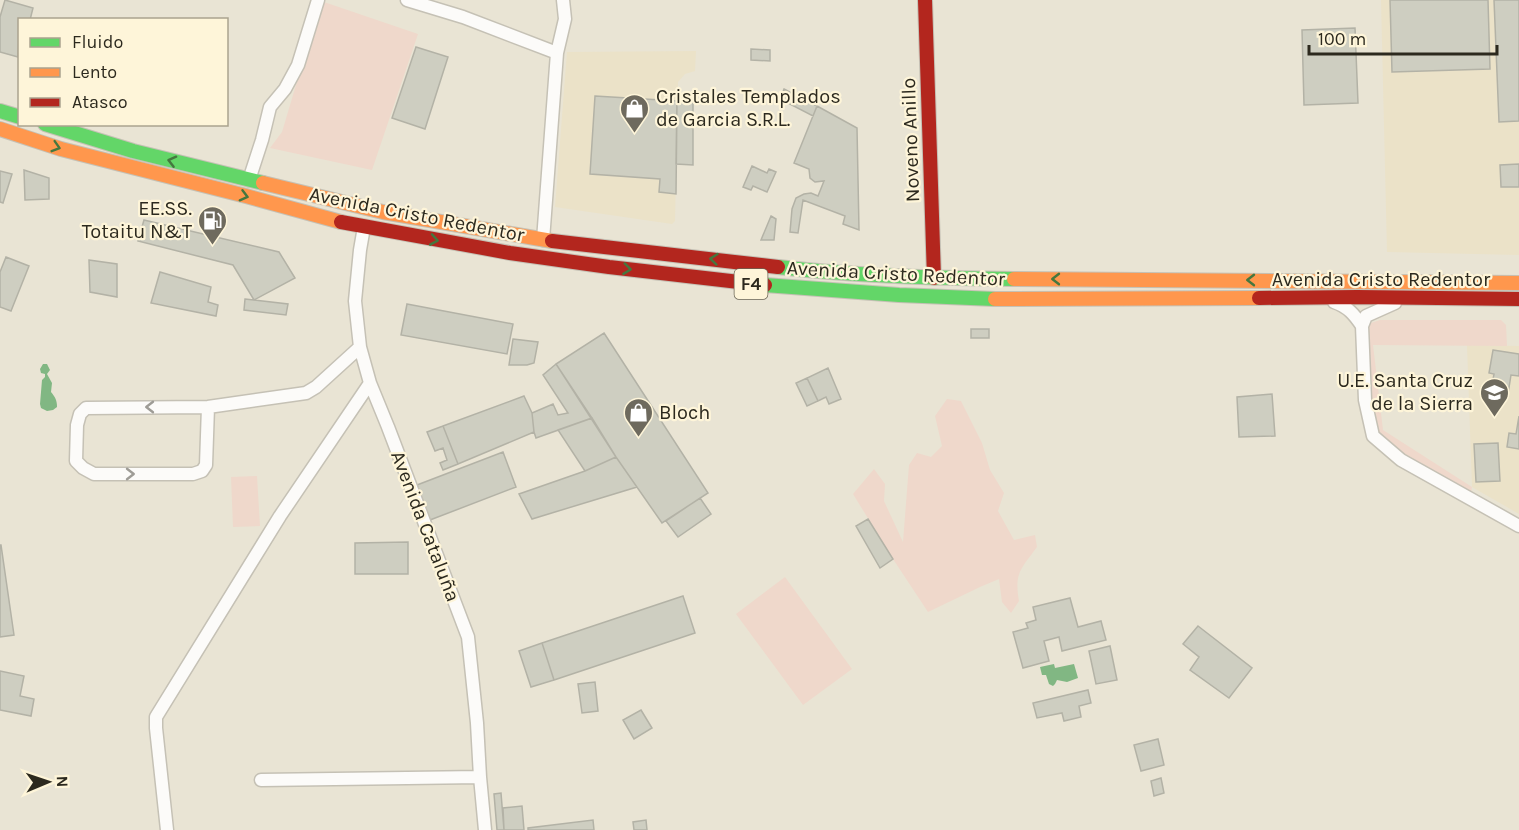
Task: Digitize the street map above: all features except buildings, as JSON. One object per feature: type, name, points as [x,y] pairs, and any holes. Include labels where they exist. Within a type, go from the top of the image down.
[{"type":"main road","name":"Noveno Anillo","points":[[925,0],[934,278]]},
{"type":"main road","points":[[0,111],[18,116]]},
{"type":"main road","name":"Avenida Cristo Redentor","points":[[52,126],[133,151],[384,212],[543,240],[816,271],[934,278],[1519,283]]},
{"type":"main road","name":"Avenida Cristo Redentor","points":[[0,129],[61,149],[334,221],[510,253],[753,284],[981,299],[1323,297],[1519,299]]},
{"type":"street","points":[[249,180],[270,106],[285,89],[298,64],[318,0]]},
{"type":"street","points":[[407,0],[463,17],[557,53]]},
{"type":"street","points":[[543,240],[557,53],[566,19],[563,0]]},
{"type":"street","name":"Avenida Cataluña","points":[[364,227],[355,301],[360,347],[370,383],[468,638],[485,830]]},
{"type":"street","points":[[1323,297],[1345,306],[1362,326]]},
{"type":"street","points":[[1408,298],[1366,316],[1362,326],[1365,400],[1373,436],[1401,460],[1519,526]]},
{"type":"street","points":[[208,407],[206,465],[202,471],[193,474],[94,474],[76,461],[77,425],[80,414],[86,408],[208,407],[306,393],[316,387],[360,347]]},
{"type":"street","points":[[167,830],[156,717],[280,516],[370,383]]},
{"type":"street","points":[[261,780],[480,777]]},
{"type":"shaded area","points":[[1381,0],[1519,0],[1519,255],[1387,252]]},
{"type":"shaded area","points":[[321,1],[418,34],[372,170],[270,148],[282,132]]},
{"type":"shaded area","points":[[696,51],[695,71],[685,74],[678,82],[675,221],[672,224],[555,207],[567,52]]},
{"type":"shaded area","points":[[1380,320],[1501,320],[1506,325],[1507,346],[1373,345],[1383,430],[1472,487],[1471,493],[1407,457],[1379,433],[1369,397],[1366,329],[1371,323]]},
{"type":"shaded area","name":"U.E. Santa Cruz de la Sierra","points":[[1467,345],[1519,346],[1519,514],[1472,487]]},
{"type":"shaded area","points":[[43,364],[47,364],[50,370],[47,374],[52,383],[51,392],[57,405],[53,410],[47,411],[41,408],[40,404],[42,380],[45,377],[40,369]]},
{"type":"shaded area","points":[[947,399],[961,401],[982,443],[990,470],[1004,493],[998,511],[1014,540],[1035,535],[1037,547],[1018,577],[1019,601],[1011,613],[1002,602],[999,579],[928,612],[853,494],[874,469],[885,484],[884,501],[903,542],[909,465],[917,453],[931,457],[942,446],[935,416]]},
{"type":"shaded area","points":[[257,476],[260,526],[233,527],[231,477]]},
{"type":"shaded area","points":[[785,577],[852,669],[803,705],[736,614]]},
{"type":"shaded area","points":[[1054,664],[1055,668],[1074,664],[1078,678],[1067,682],[1057,680],[1053,686],[1049,684],[1046,675],[1042,675],[1040,667]]},
{"type":"traffic: fast","points":[[0,111],[18,116]]},
{"type":"traffic: fast","points":[[52,126],[133,151],[263,183]]},
{"type":"traffic: fast","points":[[778,267],[837,273],[1014,279]]},
{"type":"traffic: fast","points":[[765,285],[899,295],[995,299]]},
{"type":"traffic: slow","points":[[0,129],[61,149],[341,222]]},
{"type":"traffic: slow","points":[[263,183],[383,212],[552,241]]},
{"type":"traffic: slow","points":[[1014,279],[1519,283]]},
{"type":"traffic: slow","points":[[995,299],[1259,298]]},
{"type":"traffic: jam","points":[[925,0],[934,278]]},
{"type":"traffic: jam","points":[[341,222],[510,253],[765,285]]},
{"type":"traffic: jam","points":[[552,241],[778,267]]},
{"type":"traffic: jam","points":[[1259,298],[1519,299]]},
{"type":"place","name":"Cristales Templados de Garcia S.R.L.","points":[[635,134]]},
{"type":"place","name":"EE.SS. Totaitu N&T","points":[[213,246]]},
{"type":"place","name":"U.E. Santa Cruz de la Sierra","points":[[1494,418]]},
{"type":"place","name":"Bloch","points":[[638,438]]}]
